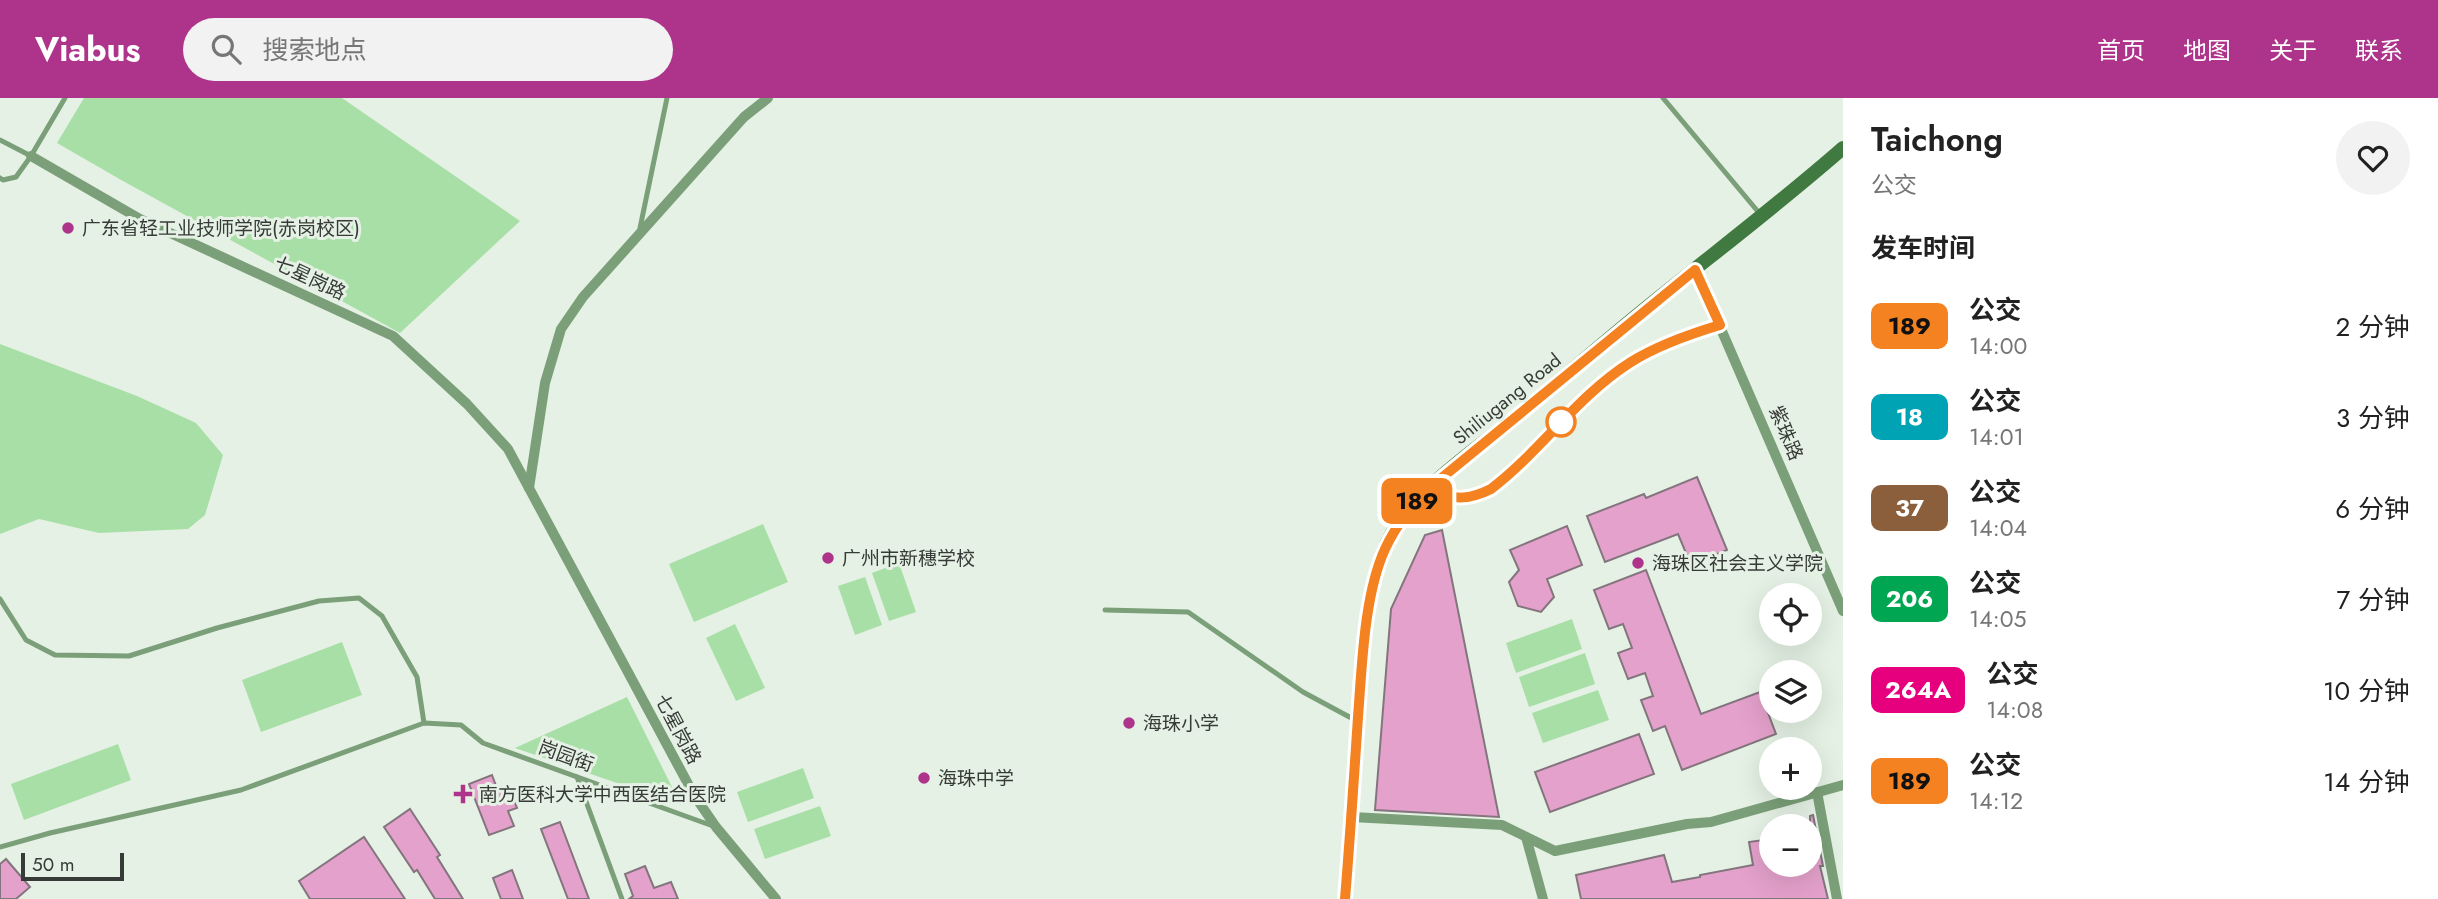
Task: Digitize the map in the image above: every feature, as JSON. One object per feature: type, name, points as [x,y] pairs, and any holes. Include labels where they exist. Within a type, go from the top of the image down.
[{"type":"main road","name":"Shiliugang Road","points":[[1345,899],[1370,604],[1383,552],[1396,527],[1433,485],[1843,148]]},
{"type":"street","points":[[529,488],[545,383],[561,329],[583,297],[639,234],[744,117],[768,98]]},
{"type":"street","name":"七星岗路","points":[[31,156],[140,219],[393,336],[467,404],[508,449],[694,795],[716,827],[776,899]]},
{"type":"street","name":"紫珠路","points":[[1695,270],[1843,611]]},
{"type":"street","points":[[1433,485],[1438,491],[1452,498],[1480,494],[1491,489],[1619,370],[1647,353],[1720,325]]},
{"type":"street","points":[[1822,791],[1843,785]]},
{"type":"street","points":[[1352,817],[1502,825],[1555,851],[1687,824],[1711,822],[1789,800]]},
{"type":"street","points":[[1818,800],[1836,899]]},
{"type":"street","points":[[1526,837],[1543,899]]},
{"type":"lane","points":[[0,178],[3,180],[16,177],[65,98]]},
{"type":"lane","points":[[639,234],[667,98]]},
{"type":"lane","points":[[1663,98],[1762,216]]},
{"type":"lane","points":[[0,140],[31,156]]},
{"type":"lane","points":[[0,599],[26,640],[55,655],[130,656],[216,628],[319,601],[359,598],[382,616],[417,677],[424,723],[241,790],[50,833],[0,848]]},
{"type":"lane","points":[[1105,610],[1188,612],[1303,692],[1358,721]]},
{"type":"lane","name":"岗园街","points":[[424,723],[461,725],[483,743],[716,827]]},
{"type":"lane","points":[[577,777],[622,899]]},
{"type":"green space","points":[[84,98],[342,98],[520,221],[400,333],[57,143]]},
{"type":"green space","points":[[0,344],[137,396],[196,423],[223,455],[205,515],[188,529],[99,533],[39,519],[0,534]]},
{"type":"green space","points":[[763,524],[788,582],[694,622],[669,564]]},
{"type":"green space","points":[[899,563],[916,612],[889,621],[872,573]]},
{"type":"green space","points":[[865,577],[882,625],[855,635],[838,586]]},
{"type":"green space","points":[[1572,619],[1582,649],[1516,673],[1506,643]]},
{"type":"green space","points":[[735,624],[765,688],[736,701],[706,638]]},
{"type":"green space","points":[[342,642],[362,695],[261,732],[242,680]]},
{"type":"green space","points":[[1585,653],[1595,684],[1529,707],[1519,677]]},
{"type":"green space","points":[[1598,690],[1609,720],[1543,743],[1532,713]]},
{"type":"green space","points":[[627,697],[681,805],[515,748]]},
{"type":"green space","points":[[118,744],[131,780],[24,820],[11,784]]},
{"type":"green space","points":[[803,768],[814,798],[748,822],[737,792]]},
{"type":"green space","points":[[820,806],[831,836],[765,859],[754,829]]},
{"type":"building","points":[[1697,477],[1727,550],[1691,565],[1678,534],[1605,562],[1587,516],[1644,494],[1646,498]]},
{"type":"building","points":[[1567,526],[1582,565],[1547,579],[1554,597],[1541,612],[1518,606],[1509,582],[1519,570],[1510,550]]},
{"type":"building","points":[[1442,530],[1499,817],[1375,810],[1391,609],[1425,535]]},
{"type":"building","points":[[1646,570],[1701,714],[1759,692],[1759,723],[1772,723],[1776,734],[1759,737],[1759,741],[1682,770],[1665,726],[1653,731],[1641,700],[1653,696],[1645,673],[1628,679],[1618,653],[1632,648],[1623,624],[1609,629],[1594,590]]},
{"type":"building","points":[[1639,734],[1654,774],[1550,812],[1535,772]]},
{"type":"building","points":[[492,775],[498,791],[509,787],[517,808],[508,811],[514,826],[489,835],[469,784]]},
{"type":"building","points":[[410,809],[440,855],[437,857],[463,899],[435,899],[384,827]]},
{"type":"building","points":[[560,822],[589,899],[568,899],[541,829]]},
{"type":"building","points":[[364,837],[405,899],[310,899],[299,881]]},
{"type":"building","points":[[1759,841],[1759,877],[1822,877],[1822,874],[1828,899],[1581,899],[1576,875],[1664,855],[1672,882],[1700,877],[1753,865],[1749,842]]},
{"type":"building","points":[[6,859],[30,887],[16,899],[0,899],[0,864]]},
{"type":"building","points":[[645,866],[654,888],[671,882],[678,899],[629,899],[633,896],[625,874]]},
{"type":"building","points":[[512,870],[523,899],[501,899],[493,878]]},
{"type":"bus line","name":"189","points":[[1345,899],[1362,669],[1370,604],[1383,552],[1396,527],[1433,485],[1695,270],[1720,325],[1694,333],[1630,362],[1590,395],[1491,489],[1464,498],[1452,498],[1438,491]]},
{"type":"place","name":"广东省轻工业技师学院(赤岗校区)","points":[[68,228]]},
{"type":"place","name":"广州市新穗学校","points":[[828,558]]},
{"type":"place","name":"海珠区社会主义学院","points":[[1638,563]]},
{"type":"place","name":"海珠小学","points":[[1129,723]]},
{"type":"place","name":"海珠中学","points":[[924,778]]},
{"type":"place","name":"南方医科大学中西医结合医院","points":[[463,794]]}]
